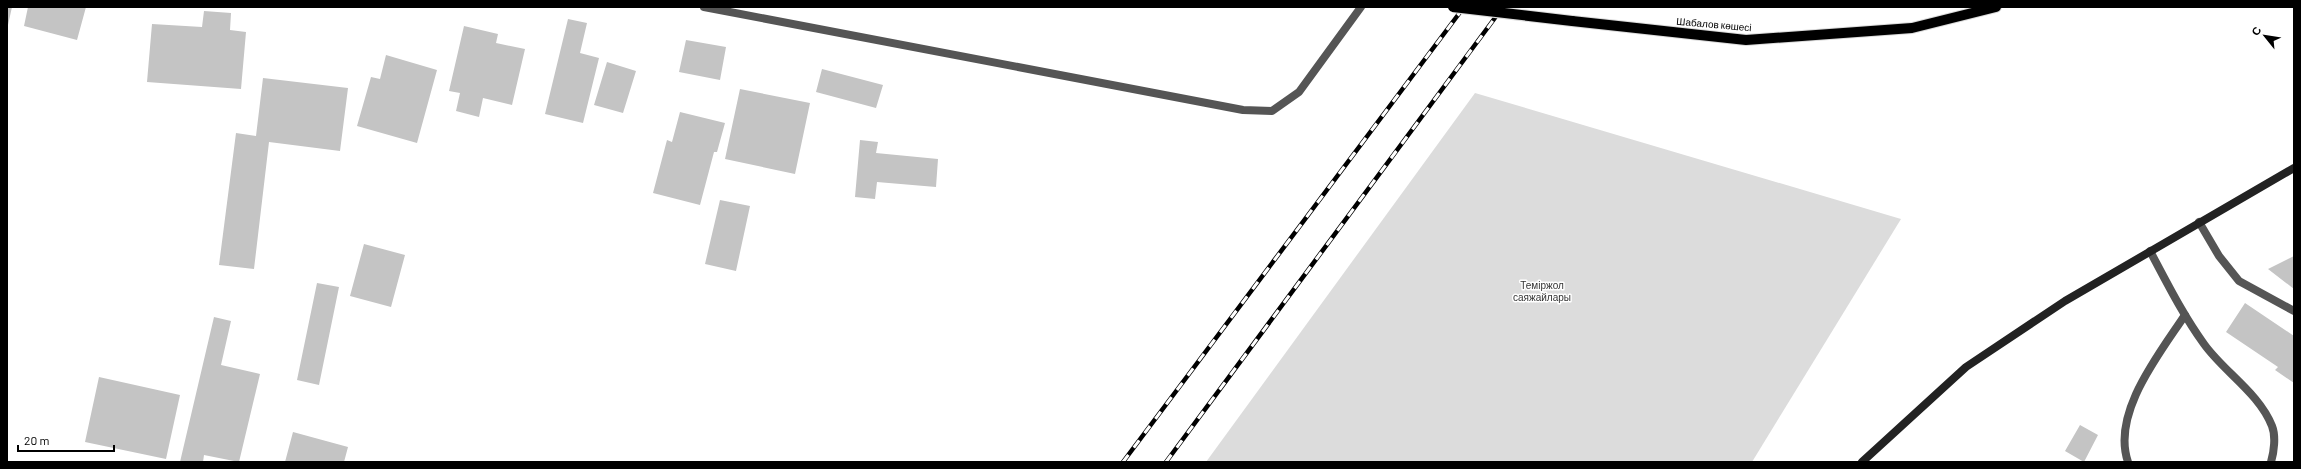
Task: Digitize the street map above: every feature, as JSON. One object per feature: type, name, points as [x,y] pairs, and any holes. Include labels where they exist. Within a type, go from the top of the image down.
[{"type":"main road","name":"Шабалов көшесі","points":[[1453,7],[1746,40],[1912,28],[1996,7]]},
{"type":"main road","points":[[1862,462],[1966,367],[2065,301],[2198,222],[2294,168]]},
{"type":"street","points":[[704,7],[1243,110],[1272,111],[1299,92],[1361,7]]},
{"type":"street","points":[[2198,222],[2219,256],[2239,281],[2294,311]]},
{"type":"street","points":[[2150,251],[2204,344],[2256,402],[2273,427],[2274,452],[2271,462]]},
{"type":"street","points":[[2128,462],[2125,428],[2134,394],[2186,315]]},
{"type":"green space","name":"Теміржол саяжайлары","points":[[1475,93],[1901,219],[1752,462],[1206,462]]},
{"type":"building","points":[[7,7],[12,7],[8,25],[7,25]]},
{"type":"building","points":[[28,7],[86,7],[77,40],[24,26]]},
{"type":"building","points":[[204,11],[231,13],[230,30],[246,32],[241,89],[147,82],[152,24],[202,27]]},
{"type":"building","points":[[568,19],[587,23],[580,53],[599,58],[583,123],[545,114]]},
{"type":"building","points":[[464,26],[498,34],[496,43],[525,49],[512,105],[483,98],[479,117],[456,111],[460,93],[449,91]]},
{"type":"building","points":[[686,40],[726,47],[720,80],[679,72]]},
{"type":"building","points":[[386,55],[437,70],[417,143],[357,126],[371,77],[380,79]]},
{"type":"building","points":[[607,62],[636,71],[623,113],[594,105]]},
{"type":"building","points":[[822,69],[883,85],[876,108],[816,92]]},
{"type":"building","points":[[263,78],[348,88],[340,151],[269,142],[254,269],[219,265],[236,133],[256,136]]},
{"type":"building","points":[[740,89],[810,103],[795,174],[725,159]]},
{"type":"building","points":[[680,112],[725,123],[717,152],[714,152],[700,205],[653,193],[667,140],[672,142]]},
{"type":"building","points":[[860,140],[878,142],[876,153],[938,159],[936,187],[877,182],[875,199],[855,197]]},
{"type":"building","points":[[720,200],[750,206],[736,271],[705,264]]},
{"type":"building","points":[[364,244],[405,255],[391,307],[350,296]]},
{"type":"building","points":[[2294,256],[2294,289],[2268,269]]},
{"type":"building","points":[[317,283],[339,287],[319,385],[297,380]]},
{"type":"building","points":[[2245,303],[2294,336],[2294,383],[2275,370],[2278,367],[2226,332]]},
{"type":"building","points":[[214,317],[231,321],[221,365],[260,374],[239,462],[204,455],[203,462],[180,462]]},
{"type":"building","points":[[99,377],[180,395],[166,459],[85,442]]},
{"type":"building","points":[[2080,425],[2098,435],[2084,462],[2065,451]]},
{"type":"building","points":[[293,432],[348,447],[344,462],[285,462]]},
{"type":"railway","points":[[1123,462],[1464,7]]},
{"type":"railway","points":[[1166,462],[1503,7]]}]
